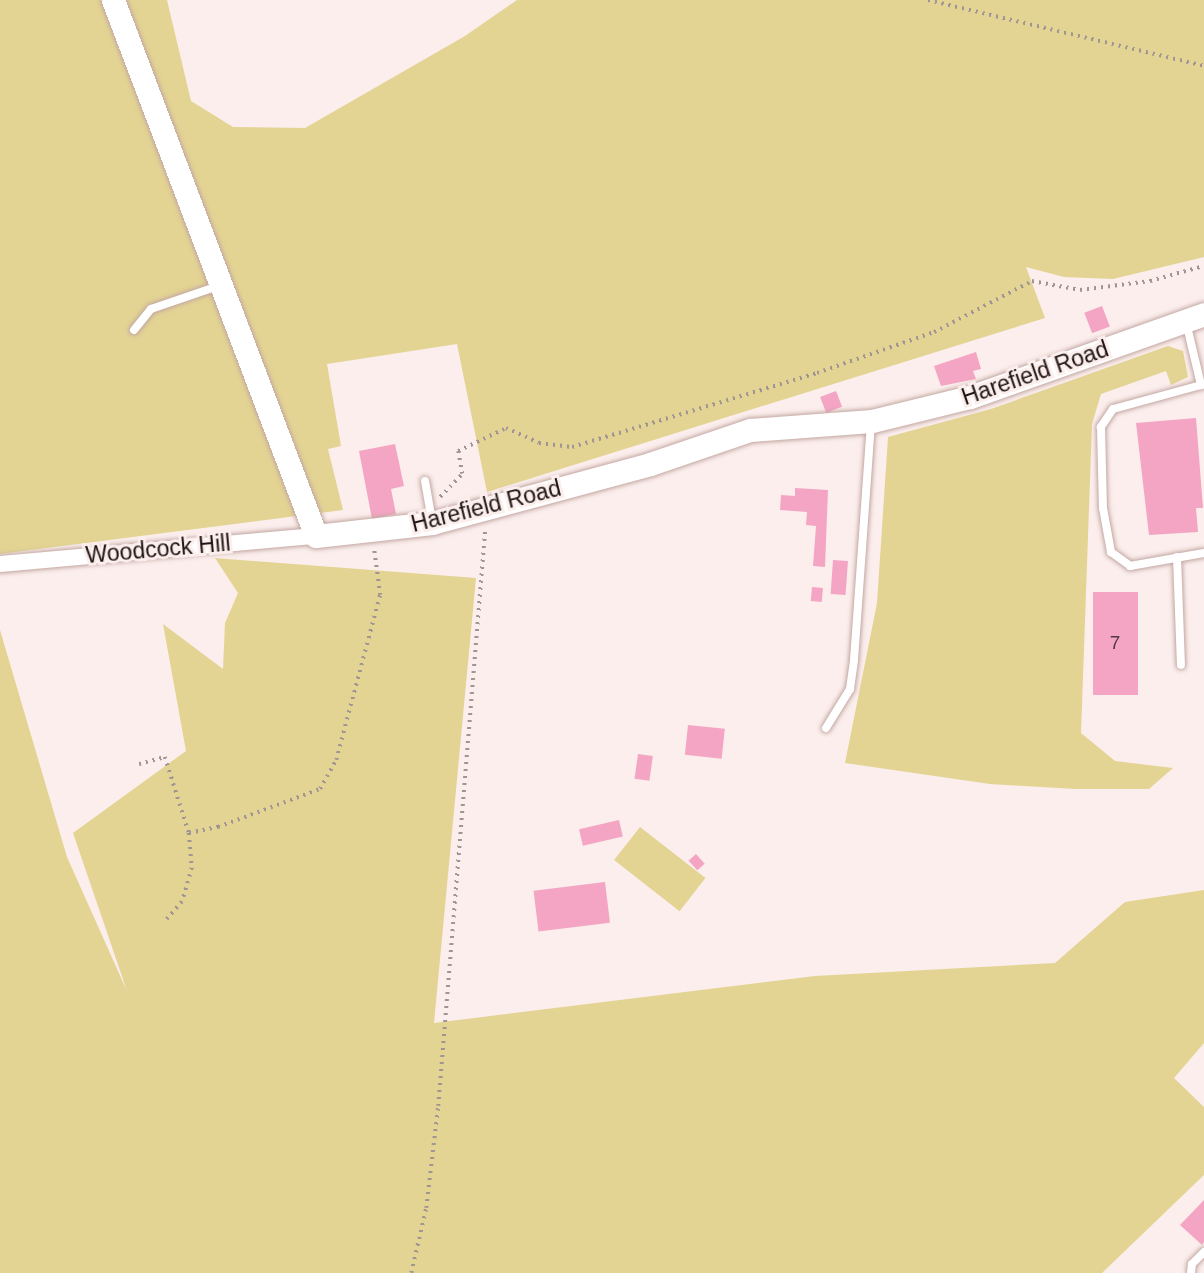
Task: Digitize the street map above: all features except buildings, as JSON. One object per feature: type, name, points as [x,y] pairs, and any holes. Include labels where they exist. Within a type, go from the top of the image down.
[{"type":"street","points":[[113,0],[316,536]]},
{"type":"street","name":"Harefield Road","points":[[316,536],[372,530],[432,515],[472,510],[650,464],[750,430],[872,421],[970,397],[1195,317]]},
{"type":"street","name":"Woodcock Hill","points":[[0,564],[316,536]]},
{"type":"lane","points":[[134,330],[151,309],[221,285]]},
{"type":"lane","points":[[1195,317],[1203,385],[1113,409],[1101,427],[1103,508],[1111,552],[1130,566],[1204,553]]},
{"type":"lane","points":[[826,728],[850,689],[872,421]]},
{"type":"lane","points":[[425,481],[432,515]]},
{"type":"lane","points":[[1177,557],[1181,665]]},
{"type":"lane","points":[[1191,1273],[1192,1264],[1204,1252]]},
{"type":"path","points":[[928,0],[1204,66]]},
{"type":"path","points":[[432,515],[462,474],[458,451],[506,428],[539,443],[572,447],[817,373],[934,332],[1032,281],[1080,290],[1150,281],[1204,266]]},
{"type":"path","points":[[411,1273],[426,1209],[438,1106],[482,601],[485,521],[472,510]]},
{"type":"path","points":[[188,832],[218,827],[320,789],[337,760],[380,595],[372,530]]},
{"type":"path","points":[[139,764],[165,757],[188,832],[192,868],[182,902],[167,919]]},
{"type":"shaded area","points":[[0,0],[167,0],[191,101],[233,127],[305,128],[465,36],[517,0],[1204,0],[1204,257],[1113,279],[1064,277],[1026,267],[1045,318],[487,492],[457,344],[327,364],[341,446],[328,449],[343,510],[0,554]]},
{"type":"shaded area","points":[[1168,346],[1183,351],[1188,377],[1171,385],[1166,371],[1101,394],[1092,424],[1081,733],[1115,761],[1173,768],[1149,789],[1075,789],[990,784],[845,763],[877,603],[888,437],[991,409]]},
{"type":"shaded area","points":[[215,558],[476,578],[434,1023],[815,976],[1055,963],[1125,902],[1204,890],[1204,1043],[1174,1078],[1204,1107],[1204,1175],[1102,1273],[0,1273],[0,630],[67,857],[127,991],[73,833],[186,751],[163,624],[223,669],[225,623],[238,593]]},
{"type":"shaded area","points":[[640,827],[705,878],[680,911],[614,860]]}]
